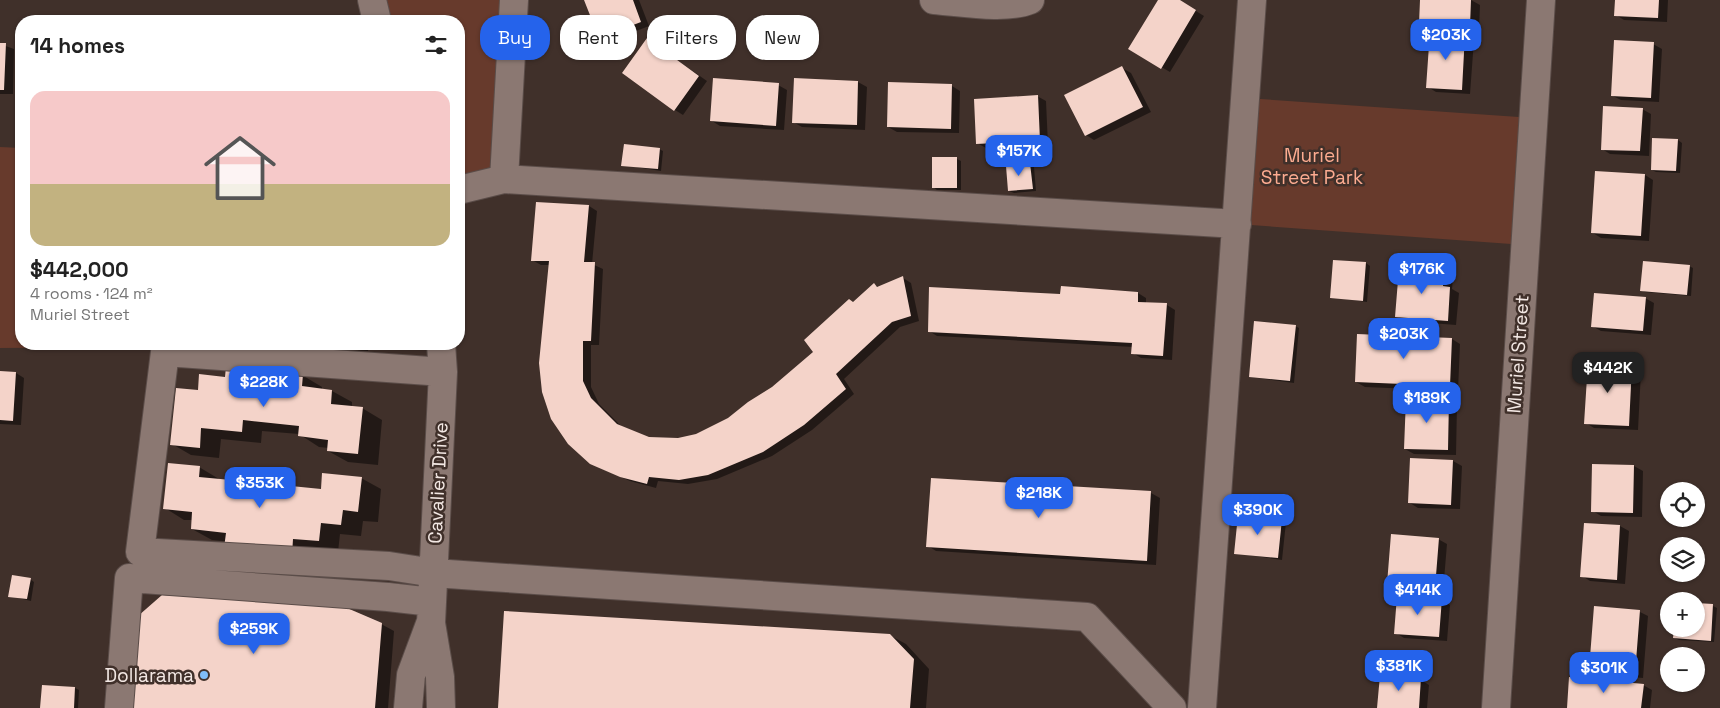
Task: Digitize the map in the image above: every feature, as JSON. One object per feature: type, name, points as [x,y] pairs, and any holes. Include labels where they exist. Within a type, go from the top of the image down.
[{"type":"street","points":[[372,0],[376,15]]},
{"type":"street","points":[[504,179],[514,0]]},
{"type":"street","points":[[934,0],[994,4],[1030,0]]},
{"type":"street","points":[[1202,708],[1252,0]]},
{"type":"street","name":"Muriel Street","points":[[1496,708],[1541,0]]},
{"type":"street","points":[[465,189],[504,179],[1237,224]]},
{"type":"street","points":[[166,350],[140,552],[389,566],[434,573],[1087,617],[1172,708]]},
{"type":"street","points":[[189,350],[443,372]]},
{"type":"street","name":"Cavalier Drive","points":[[441,350],[443,372],[431,612],[440,677],[441,708]]},
{"type":"street","points":[[119,708],[129,578],[388,597],[431,612]]},
{"type":"street","name":"Cavalier Drive","points":[[408,708],[411,675],[431,612]]},
{"type":"green space","points":[[372,0],[514,0],[513,15],[480,15],[480,60],[511,60],[504,179],[465,189],[465,15],[376,15]]},
{"type":"green space","name":"Muriel Street Park","points":[[1245,98],[1534,118],[1525,245],[1237,224]]},
{"type":"green space","points":[[0,147],[15,148],[15,348],[0,348]]},
{"type":"building","points":[[584,0],[633,0],[641,22],[637,24],[637,15],[590,15]]},
{"type":"building","points":[[1158,0],[1180,0],[1196,10],[1161,69],[1128,49]]},
{"type":"building","points":[[1420,0],[1471,0],[1470,26],[1419,24]]},
{"type":"building","points":[[1615,0],[1659,0],[1658,18],[1614,16]]},
{"type":"building","points":[[1430,31],[1465,34],[1462,90],[1426,88]]},
{"type":"building","points":[[647,38],[647,60],[677,60],[699,76],[674,111],[622,73],[631,60],[637,60],[637,52]]},
{"type":"building","points":[[1614,40],[1654,42],[1651,98],[1611,96]]},
{"type":"building","points":[[0,43],[6,43],[4,90],[0,90]]},
{"type":"building","points":[[1122,66],[1143,107],[1085,136],[1064,95]]},
{"type":"building","points":[[713,78],[779,83],[776,126],[710,121]]},
{"type":"building","points":[[794,78],[858,81],[857,125],[792,123]]},
{"type":"building","points":[[888,82],[952,84],[951,129],[887,127]]},
{"type":"building","points":[[1038,95],[1040,141],[976,144],[974,99]]},
{"type":"building","points":[[1603,106],[1643,108],[1640,151],[1601,150]]},
{"type":"building","points":[[1652,138],[1678,139],[1676,171],[1651,170]]},
{"type":"building","points":[[624,144],[660,148],[658,169],[621,166]]},
{"type":"building","points":[[932,157],[957,157],[957,188],[932,188]]},
{"type":"building","points":[[1030,163],[1033,189],[1008,191],[1006,166]]},
{"type":"building","points":[[1595,171],[1645,174],[1641,236],[1591,233]]},
{"type":"building","points":[[536,202],[589,205],[584,262],[595,262],[591,341],[583,341],[583,381],[591,398],[617,424],[649,437],[678,438],[696,434],[728,418],[748,402],[772,387],[813,352],[804,340],[849,299],[853,302],[874,283],[877,287],[903,276],[911,316],[892,322],[836,374],[846,389],[804,425],[763,452],[708,475],[679,480],[649,477],[647,484],[620,477],[590,464],[568,444],[551,419],[542,392],[539,363],[549,261],[531,261]]},
{"type":"building","points":[[1333,260],[1366,262],[1363,301],[1330,298]]},
{"type":"building","points":[[1643,261],[1690,265],[1687,295],[1640,291]]},
{"type":"building","points":[[1399,268],[1444,271],[1443,286],[1450,287],[1448,321],[1395,317]]},
{"type":"building","points":[[1061,286],[1138,292],[1138,302],[1167,303],[1163,356],[1131,354],[1132,343],[928,332],[929,287],[1060,294]]},
{"type":"building","points":[[1594,293],[1646,297],[1643,331],[1591,327]]},
{"type":"building","points":[[1254,321],[1296,325],[1290,381],[1249,377]]},
{"type":"building","points":[[1357,334],[1452,338],[1450,386],[1355,382]]},
{"type":"building","points":[[1588,362],[1632,365],[1629,426],[1584,424]]},
{"type":"building","points":[[226,367],[303,374],[302,386],[332,390],[331,404],[363,407],[358,454],[327,451],[328,440],[298,436],[299,426],[243,420],[242,432],[201,428],[200,448],[170,445],[176,388],[198,390],[199,374],[225,377]]},
{"type":"building","points":[[0,371],[16,372],[13,421],[0,420]]},
{"type":"building","points":[[1406,398],[1449,399],[1448,450],[1404,449]]},
{"type":"building","points":[[1410,458],[1453,460],[1451,505],[1408,503]]},
{"type":"building","points":[[168,463],[200,466],[199,477],[231,480],[230,492],[290,498],[291,486],[321,489],[322,473],[362,477],[358,512],[343,510],[341,525],[321,523],[319,541],[293,539],[292,555],[224,548],[226,533],[191,529],[192,512],[163,509]]},
{"type":"building","points":[[1592,464],[1634,465],[1633,513],[1591,512]]},
{"type":"building","points":[[931,478],[1151,491],[1147,561],[926,547]]},
{"type":"building","points":[[1238,515],[1282,519],[1278,558],[1234,554]]},
{"type":"building","points":[[1584,523],[1620,525],[1617,580],[1580,577]]},
{"type":"building","points":[[1391,534],[1439,538],[1435,588],[1387,584]]},
{"type":"building","points":[[12,575],[31,578],[27,599],[8,597]]},
{"type":"building","points":[[162,595],[340,605],[382,623],[375,708],[132,708],[138,616]]},
{"type":"building","points":[[1397,596],[1442,598],[1439,637],[1394,634]]},
{"type":"building","points":[[1705,604],[1713,604],[1711,641],[1673,638],[1705,637]]},
{"type":"building","points":[[1594,606],[1640,610],[1635,674],[1589,670]]},
{"type":"building","points":[[504,611],[890,634],[914,659],[910,708],[498,708]]},
{"type":"building","points":[[1380,675],[1421,678],[1419,708],[1377,708]]},
{"type":"building","points":[[1569,677],[1644,684],[1641,708],[1567,708]]},
{"type":"building","points":[[42,685],[75,687],[74,708],[40,708]]},
{"type":"place","name":"Dollarama","points":[[204,675]]}]
